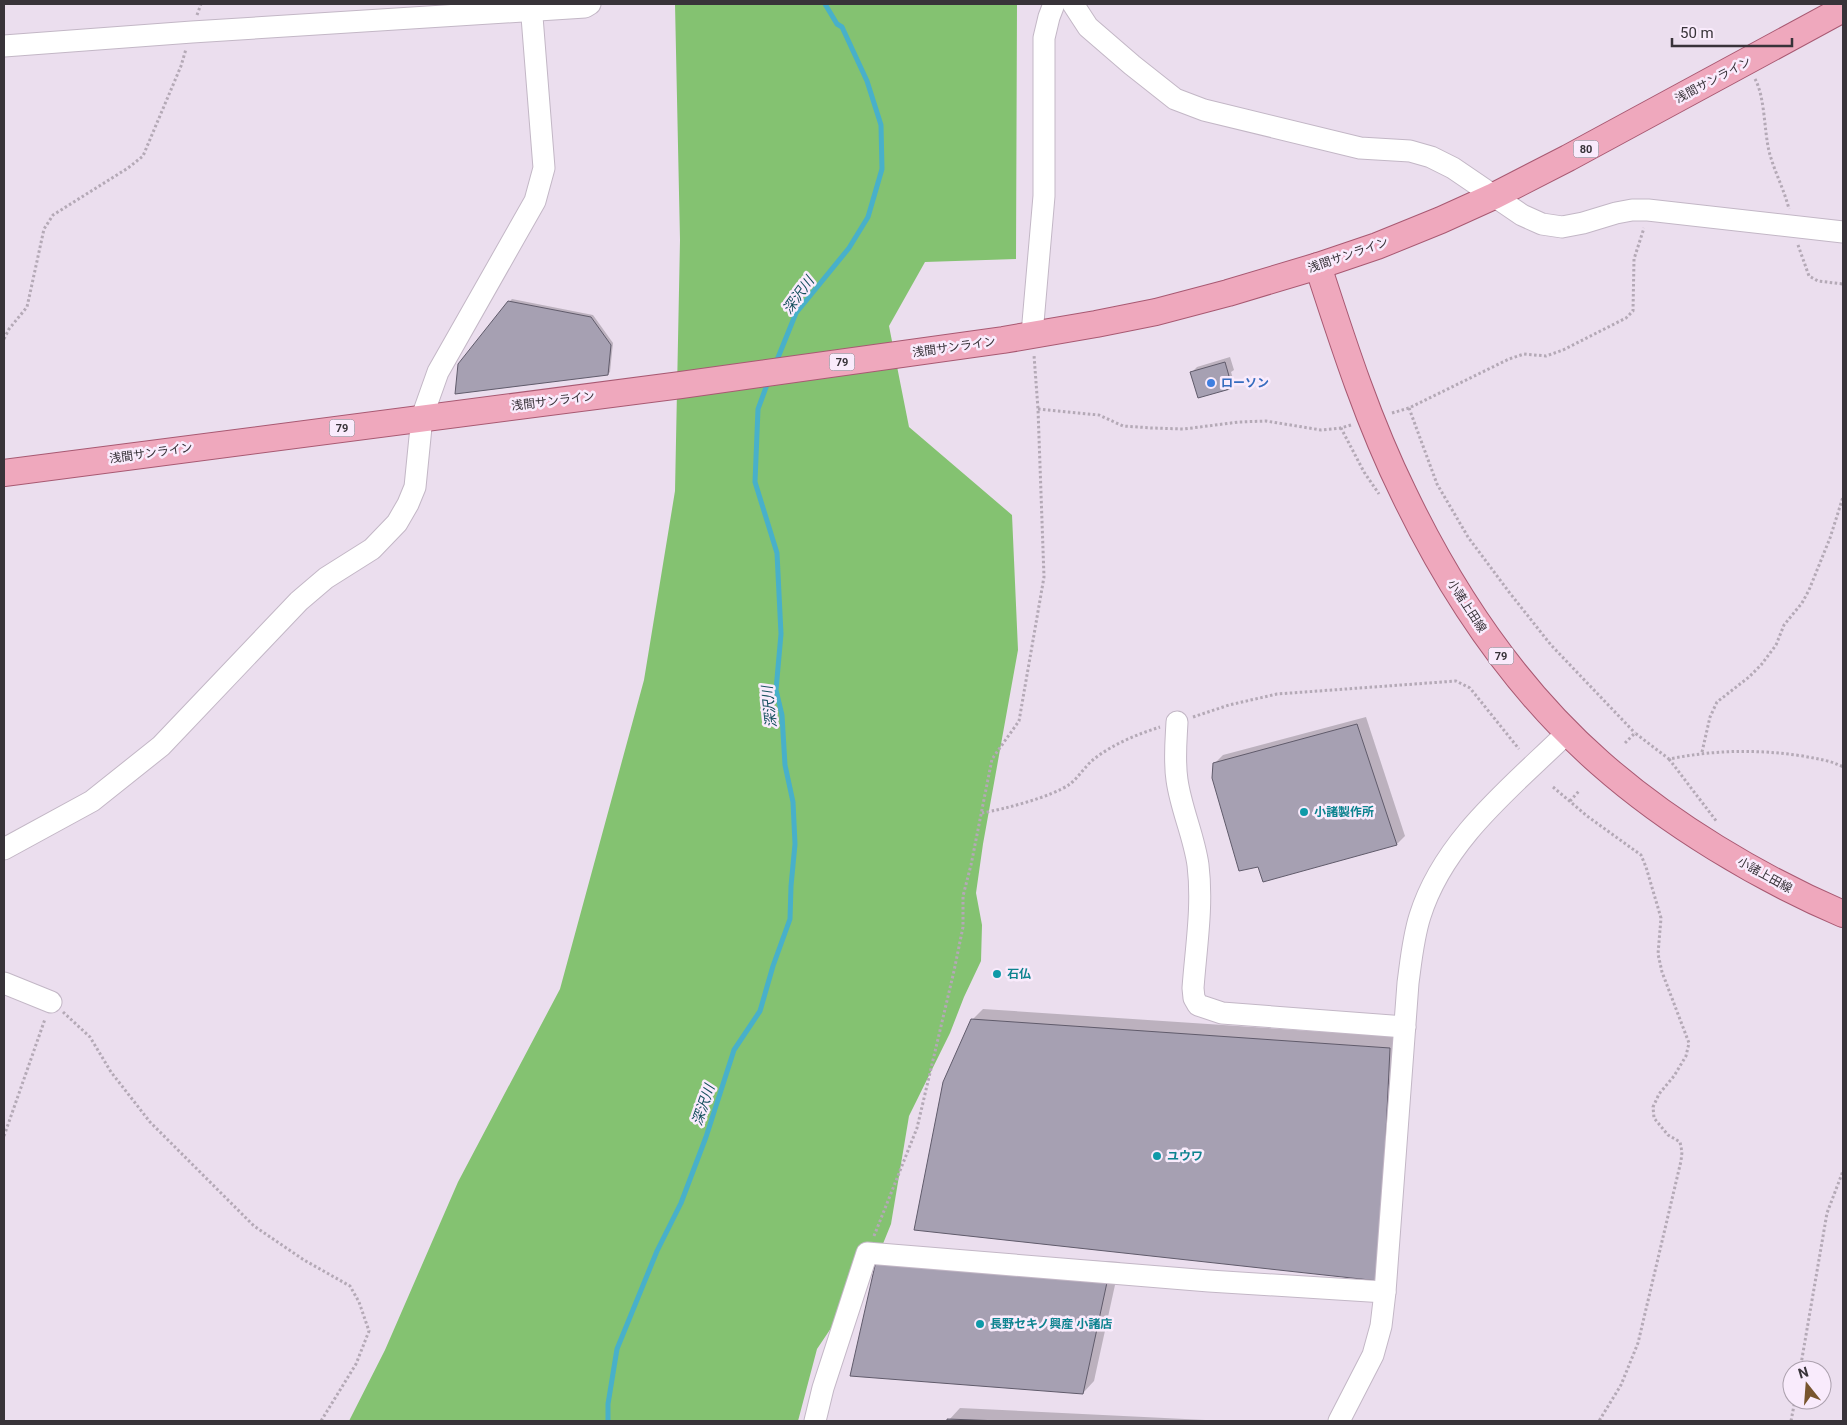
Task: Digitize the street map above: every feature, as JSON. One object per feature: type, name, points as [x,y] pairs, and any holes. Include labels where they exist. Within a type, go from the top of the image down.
[{"type":"main road","name":"浅間サンライン","points":[[4,473],[681,385],[1003,340],[1156,312],[1318,266],[1414,231],[1494,196],[1843,9]]},
{"type":"main road","name":"小諸上田線","points":[[1318,266],[1380,442],[1408,503],[1443,569],[1497,651],[1568,732],[1598,762],[1627,786],[1718,848],[1810,900],[1843,914]]},
{"type":"street","points":[[4,46],[532,7],[585,7],[590,4]]},
{"type":"street","points":[[1032,334],[1044,196],[1044,38],[1048,17],[1054,4]]},
{"type":"street","points":[[1073,4],[1088,27],[1175,99],[1204,110],[1360,148],[1410,151],[1431,157],[1453,168],[1522,215],[1542,224],[1562,227],[1616,213],[1648,210],[1843,232]]},
{"type":"street","points":[[4,849],[92,801],[161,746],[299,601],[326,578],[372,549],[386,536],[405,510],[415,487],[422,418],[438,372],[535,200],[544,168],[532,7]]},
{"type":"street","points":[[1177,722],[1175,762],[1177,781],[1194,848],[1200,888],[1193,988],[1194,998],[1198,1005],[1222,1013],[1405,1027]]},
{"type":"street","points":[[1339,1421],[1373,1355],[1380,1326],[1385,1292],[1412,947],[1420,916],[1440,869],[1457,844],[1480,818],[1568,732]]},
{"type":"street","points":[[4,983],[51,1002]]},
{"type":"street","points":[[815,1421],[823,1388],[867,1253],[1210,1281],[1385,1292]]},
{"type":"path","points":[[4,339],[9,329],[27,307],[44,229],[53,215],[128,168],[143,156],[181,66],[201,4]]},
{"type":"path","points":[[1746,62],[1757,82],[1769,152],[1776,176],[1784,192],[1799,249],[1809,276],[1818,281],[1843,284]]},
{"type":"path","points":[[1392,413],[1409,408],[1509,359],[1524,354],[1546,356],[1563,350],[1626,318],[1632,311],[1634,258],[1646,223],[1648,210]]},
{"type":"path","points":[[867,1253],[916,1128],[954,971],[963,927],[963,896],[992,759],[1019,721],[1044,577],[1038,409],[1032,334]]},
{"type":"path","points":[[1409,408],[1437,484],[1468,537],[1551,645],[1635,733],[1669,759],[1726,835],[1718,848]]},
{"type":"path","points":[[1038,409],[1099,415],[1123,426],[1152,428],[1184,429],[1257,421],[1321,430],[1351,425]]},
{"type":"path","points":[[1341,428],[1364,472],[1390,509],[1408,503]]},
{"type":"path","points":[[1702,752],[1710,717],[1717,702],[1749,677],[1762,664],[1776,645],[1784,625],[1802,603],[1830,538],[1843,497]]},
{"type":"path","points":[[982,813],[999,810],[1043,796],[1069,784],[1095,758],[1125,740],[1229,704],[1277,694],[1456,681],[1470,688],[1520,749]]},
{"type":"path","points":[[1625,743],[1635,733]]},
{"type":"path","points":[[1669,759],[1702,752],[1747,750],[1787,754],[1833,762],[1843,767]]},
{"type":"path","points":[[1553,787],[1587,816],[1640,855],[1646,867],[1661,918],[1658,954],[1662,972],[1689,1043],[1686,1056],[1674,1076],[1659,1094],[1653,1107],[1654,1118],[1668,1135],[1680,1142],[1682,1161],[1638,1343],[1621,1386],[1599,1421]]},
{"type":"path","points":[[1570,801],[1579,791]]},
{"type":"path","points":[[4,1136],[51,1002],[90,1037],[111,1072],[150,1122],[254,1226],[304,1260],[350,1286],[359,1302],[369,1331],[356,1364],[321,1421]]},
{"type":"path","points":[[1802,1360],[1826,1213],[1843,1171]]},
{"type":"green space","points":[[675,4],[1017,4],[1016,259],[925,262],[889,326],[909,427],[1012,515],[1018,650],[976,893],[982,925],[981,961],[950,1033],[909,1116],[891,1224],[876,1261],[817,1349],[798,1421],[349,1421],[385,1350],[458,1182],[560,989],[644,680],[675,491],[680,240]]},
{"type":"building","points":[[508,301],[591,317],[611,345],[608,375],[455,394],[458,364]]},
{"type":"building","name":"ローソン","points":[[1225,362],[1229,376],[1226,377],[1230,389],[1198,398],[1190,372]]},
{"type":"building","name":"小諸製作所","points":[[1357,724],[1397,845],[1263,882],[1258,867],[1239,871],[1212,778],[1213,763]]},
{"type":"building","name":"ユウワ","points":[[971,1019],[1390,1048],[1379,1281],[914,1230],[943,1082]]},
{"type":"building","name":"長野セキノ興産 小諸店","points":[[876,1261],[1109,1273],[1083,1394],[850,1376]]},
{"type":"building","points":[[947,1419],[1001,1421],[947,1421]]},
{"type":"waterway","name":"深沢川","points":[[775,365],[796,313],[849,248],[868,217],[882,169],[881,125],[867,81],[842,27],[837,24],[825,4]]},
{"type":"waterway","name":"深沢川","points":[[608,1421],[608,1404],[617,1349],[657,1251],[681,1203],[706,1137],[734,1050],[760,1011],[773,966],[790,919],[795,844],[793,802],[785,765],[782,715],[776,690],[781,634],[777,553],[755,482],[758,409],[768,382]]},
{"type":"place","name":"ローソン","points":[[1211,383]]},
{"type":"place","name":"小諸製作所","points":[[1304,812]]},
{"type":"place","name":"石仏","points":[[997,974]]},
{"type":"place","name":"ユウワ","points":[[1157,1156]]},
{"type":"place","name":"長野セキノ興産 小諸店","points":[[980,1324]]}]
